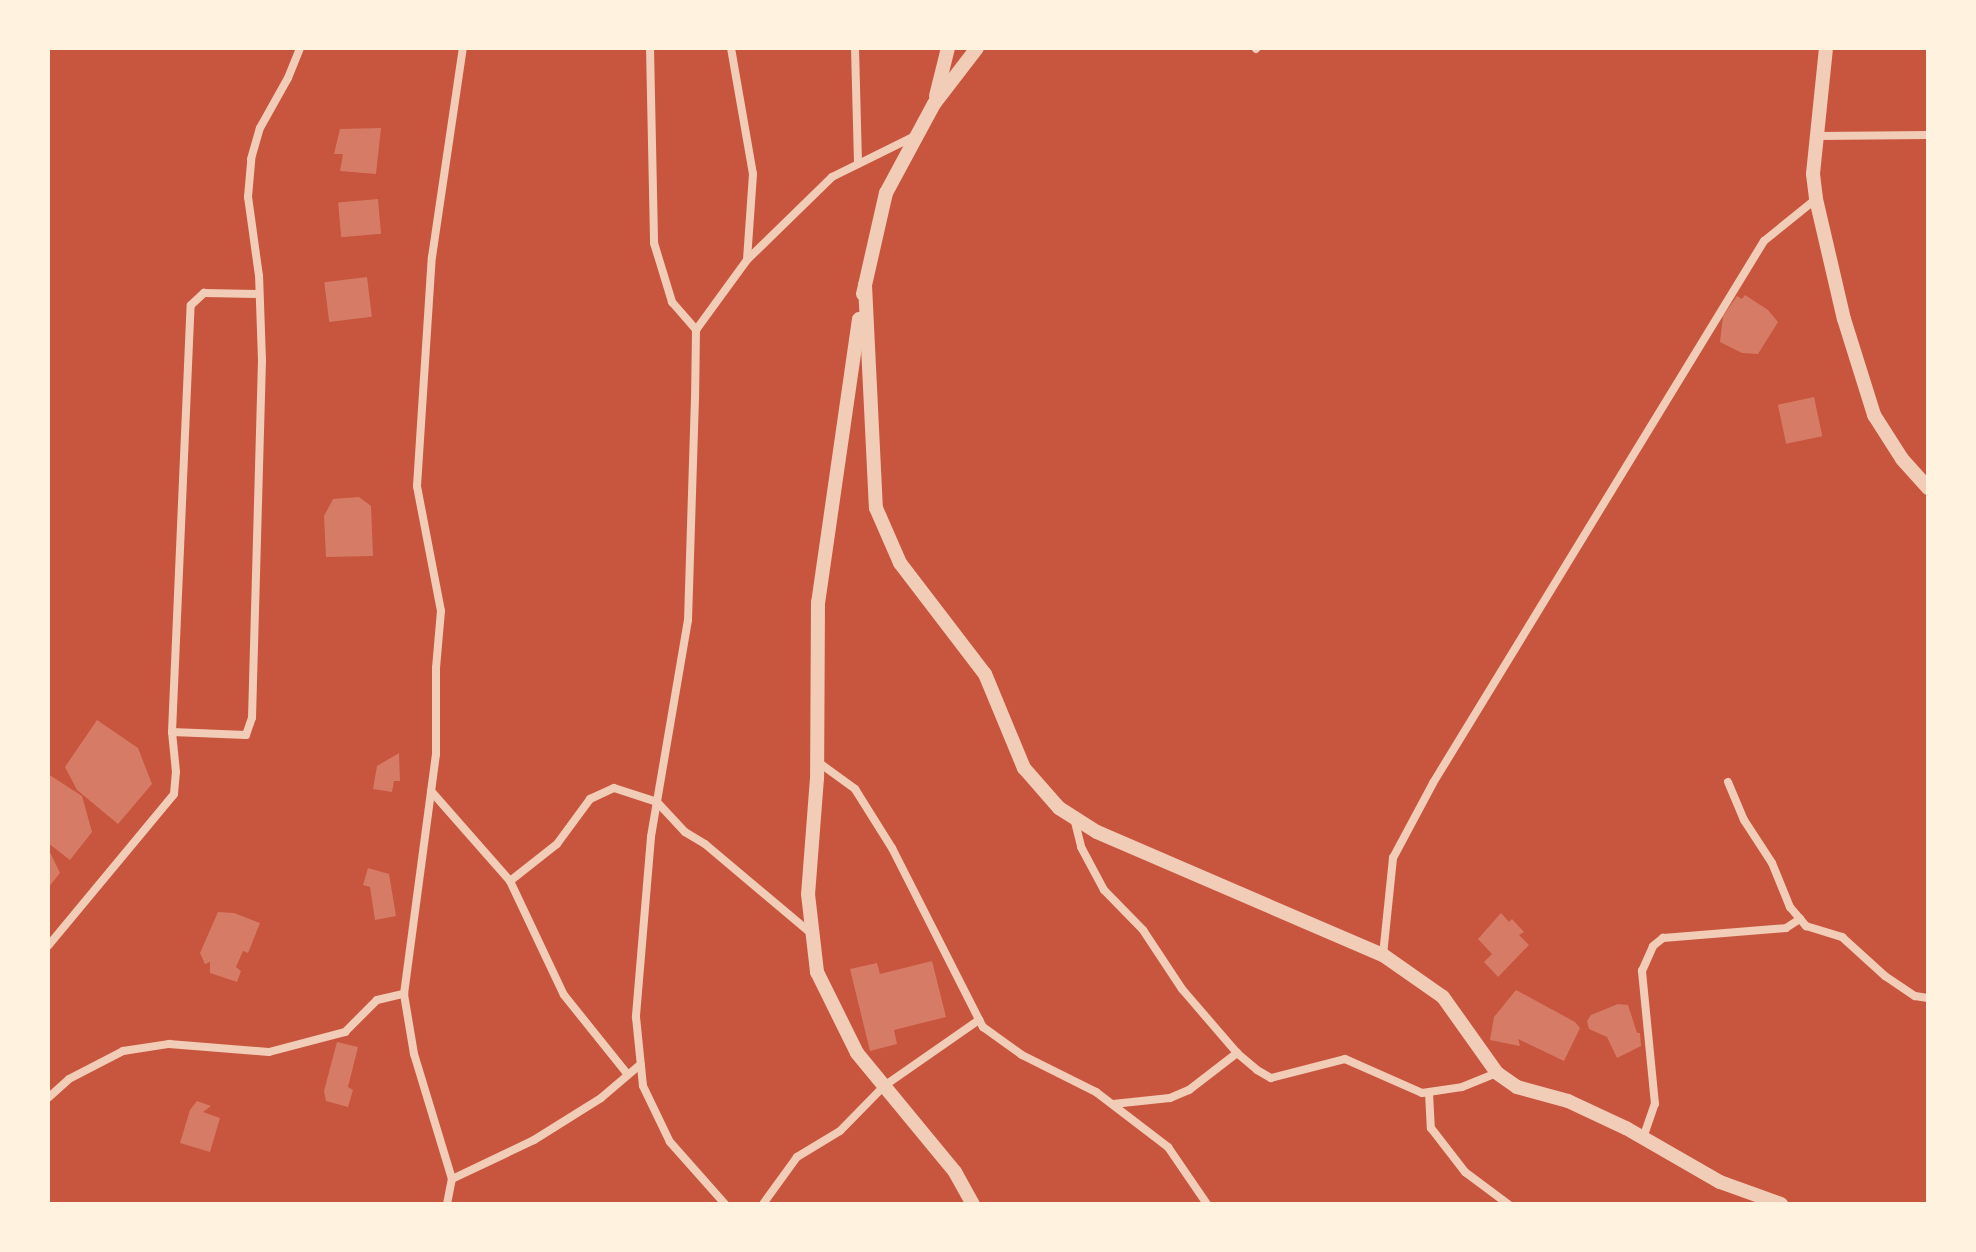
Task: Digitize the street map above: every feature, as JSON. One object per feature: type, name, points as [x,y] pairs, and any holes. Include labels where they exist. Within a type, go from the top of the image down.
[{"type":"street","points":[[172,732],[246,735],[252,718],[262,360],[259,294],[248,197],[251,159],[260,128],[288,78],[300,48]]},
{"type":"street","points":[[447,1204],[452,1179],[414,1054],[404,994],[436,754],[436,668],[441,611],[417,486],[432,257],[463,48]]},
{"type":"street","points":[[650,48],[654,243],[672,302],[696,330]]},
{"type":"street","points":[[731,48],[744,107],[753,174],[747,260]]},
{"type":"street","points":[[855,48],[858,164]]},
{"type":"street","points":[[934,104],[948,48]]},
{"type":"street","points":[[973,1204],[955,1172],[857,1053],[817,972],[808,894],[817,761],[818,602],[865,285],[886,193],[934,104],[977,48]]},
{"type":"street","points":[[1826,48],[1813,174],[1816,199],[1844,319],[1874,415],[1902,459],[1928,488]]},
{"type":"street","points":[[725,1204],[670,1142],[643,1086],[636,1017],[657,802],[688,620],[696,330],[747,260],[832,177],[918,135]]},
{"type":"street","points":[[1818,136],[1928,135]]},
{"type":"street","points":[[1383,955],[1393,858],[1433,783],[1764,241],[1816,199]]},
{"type":"street","points":[[865,285],[876,508],[900,563],[985,674],[1024,768],[1059,808],[1097,832],[1383,955],[1443,997],[1497,1073],[1517,1087],[1568,1101],[1643,1138],[1720,1182],[1781,1204]]},
{"type":"street","points":[[48,946],[174,794],[176,772],[172,732],[191,305],[204,293],[259,294]]},
{"type":"street","points":[[817,761],[855,789],[892,848],[983,1027],[1022,1055],[1096,1092],[1168,1147],[1207,1204]]},
{"type":"street","points":[[1728,782],[1744,820],[1772,863],[1790,907],[1806,926],[1842,937],[1885,976],[1915,996],[1928,998]]},
{"type":"street","points":[[510,881],[557,844],[590,799],[614,788],[657,802],[685,832],[705,844],[813,935]]},
{"type":"street","points":[[431,791],[510,881],[564,995],[628,1075]]},
{"type":"street","points":[[1074,818],[1081,847],[1104,890],[1143,930],[1182,989],[1237,1053],[1271,1078],[1345,1059],[1429,1093],[1462,1087],[1497,1073]]},
{"type":"street","points":[[1643,1138],[1655,1104],[1642,971],[1653,946],[1663,938],[1786,928],[1800,919]]},
{"type":"street","points":[[48,1098],[69,1079],[123,1051],[169,1044],[269,1052],[345,1032],[377,1000],[404,994]]},
{"type":"street","points":[[763,1204],[797,1157],[840,1131],[884,1086],[979,1020]]},
{"type":"street","points":[[1113,1104],[1170,1098],[1189,1090],[1237,1053]]},
{"type":"street","points":[[452,1179],[534,1140],[601,1098],[641,1064]]},
{"type":"street","points":[[1429,1093],[1431,1128],[1465,1172],[1508,1204]]},
{"type":"building","points":[[381,128],[376,174],[340,171],[343,154],[334,154],[340,129]]},
{"type":"building","points":[[378,199],[381,234],[341,237],[338,202]]},
{"type":"building","points":[[367,277],[372,317],[329,322],[324,282]]},
{"type":"building","points":[[1745,295],[1768,310],[1778,322],[1758,354],[1742,353],[1720,342],[1723,316],[1737,296],[1742,299]]},
{"type":"building","points":[[1814,397],[1822,436],[1786,444],[1778,405]]},
{"type":"building","points":[[359,497],[371,506],[373,556],[326,557],[324,516],[333,499]]},
{"type":"building","points":[[97,720],[138,748],[152,784],[118,824],[77,790],[65,767]]},
{"type":"building","points":[[399,753],[400,781],[394,781],[392,792],[373,789],[377,766]]},
{"type":"building","points":[[48,774],[82,796],[92,832],[70,860],[48,843]]},
{"type":"building","points":[[48,848],[60,873],[48,888]]},
{"type":"building","points":[[368,868],[389,874],[396,916],[375,920],[370,887],[363,885]]},
{"type":"building","points":[[218,912],[234,913],[260,923],[248,953],[243,951],[236,967],[241,971],[237,982],[210,973],[210,962],[205,964],[200,953]]},
{"type":"building","points":[[1501,913],[1524,932],[1519,935],[1529,945],[1498,977],[1484,962],[1492,954],[1478,939]]},
{"type":"building","points":[[932,961],[946,1017],[894,1030],[897,1044],[870,1051],[850,969],[877,963],[880,974]]},
{"type":"building","points":[[1516,990],[1575,1022],[1580,1028],[1564,1061],[1518,1039],[1520,1046],[1490,1040],[1494,1017]]},
{"type":"building","points":[[1618,1004],[1628,1005],[1637,1033],[1640,1033],[1641,1046],[1617,1058],[1607,1037],[1589,1029],[1587,1021],[1591,1015]]},
{"type":"building","points":[[337,1042],[358,1047],[348,1087],[353,1090],[348,1107],[326,1101],[324,1091]]},
{"type":"building","points":[[197,1101],[211,1106],[203,1112],[220,1118],[210,1152],[180,1143],[190,1110]]}]
